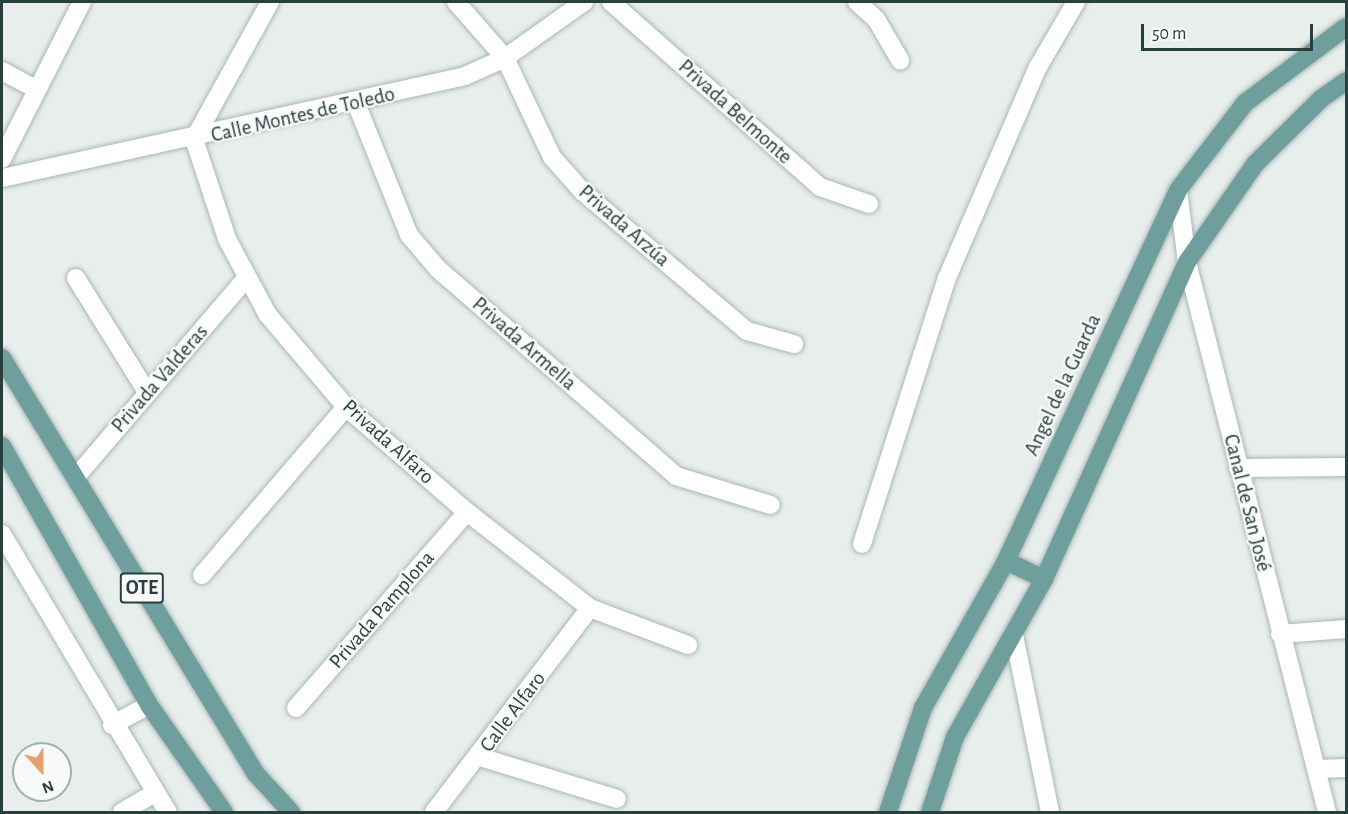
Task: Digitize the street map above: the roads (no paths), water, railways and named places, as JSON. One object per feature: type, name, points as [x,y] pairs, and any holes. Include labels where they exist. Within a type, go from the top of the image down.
[{"type":"main road","name":"Angel de la Guarda","points":[[888,813],[922,708],[1006,561],[1178,190],[1245,103],[1347,27]]},
{"type":"main road","points":[[930,813],[955,737],[1044,579],[1187,262],[1255,164],[1322,98],[1347,81]]},
{"type":"main road","name":"OTE","points":[[2,358],[256,774],[291,813]]},
{"type":"main road","name":"OTE","points":[[2,446],[149,705],[224,813]]},
{"type":"main road","points":[[1006,561],[1044,579]]},
{"type":"street","points":[[2,159],[82,2]]},
{"type":"street","points":[[194,139],[270,2]]},
{"type":"street","name":"Privada Arzúa","points":[[456,2],[506,58],[552,157],[583,192],[747,331],[794,344]]},
{"type":"street","name":"Calle Montes de Toledo","points":[[2,178],[194,139],[465,76],[506,58],[584,2]]},
{"type":"street","name":"Privada Belmonte","points":[[611,2],[820,187],[870,204]]},
{"type":"street","points":[[857,2],[876,19],[900,60]]},
{"type":"street","points":[[862,544],[947,278],[1038,67],[1076,2]]},
{"type":"street","points":[[2,71],[36,89]]},
{"type":"street","name":"Privada Armella","points":[[356,103],[400,217],[438,269],[676,476],[771,505]]},
{"type":"street","name":"Privada Alfaro","points":[[194,139],[245,280],[299,357],[346,407],[467,512],[590,608],[688,645]]},
{"type":"street","name":"Canal de San José","points":[[1178,190],[1187,262],[1327,813]]},
{"type":"street","points":[[76,278],[147,392]]},
{"type":"street","name":"Privada Valderas","points":[[75,478],[245,280]]},
{"type":"street","points":[[202,575],[346,407]]},
{"type":"street","points":[[1238,468],[1347,467]]},
{"type":"street","name":"Privada Pamplona","points":[[296,708],[467,512]]},
{"type":"street","points":[[2,534],[112,725],[168,813]]},
{"type":"street","name":"Calle Alfaro","points":[[434,813],[480,757],[590,608]]},
{"type":"street","points":[[1280,634],[1347,629]]},
{"type":"street","points":[[1014,635],[1050,813]]},
{"type":"street","points":[[112,725],[149,705]]},
{"type":"street","points":[[480,757],[617,799]]},
{"type":"street","points":[[1316,769],[1347,768]]},
{"type":"street","points":[[122,813],[154,793]]}]
